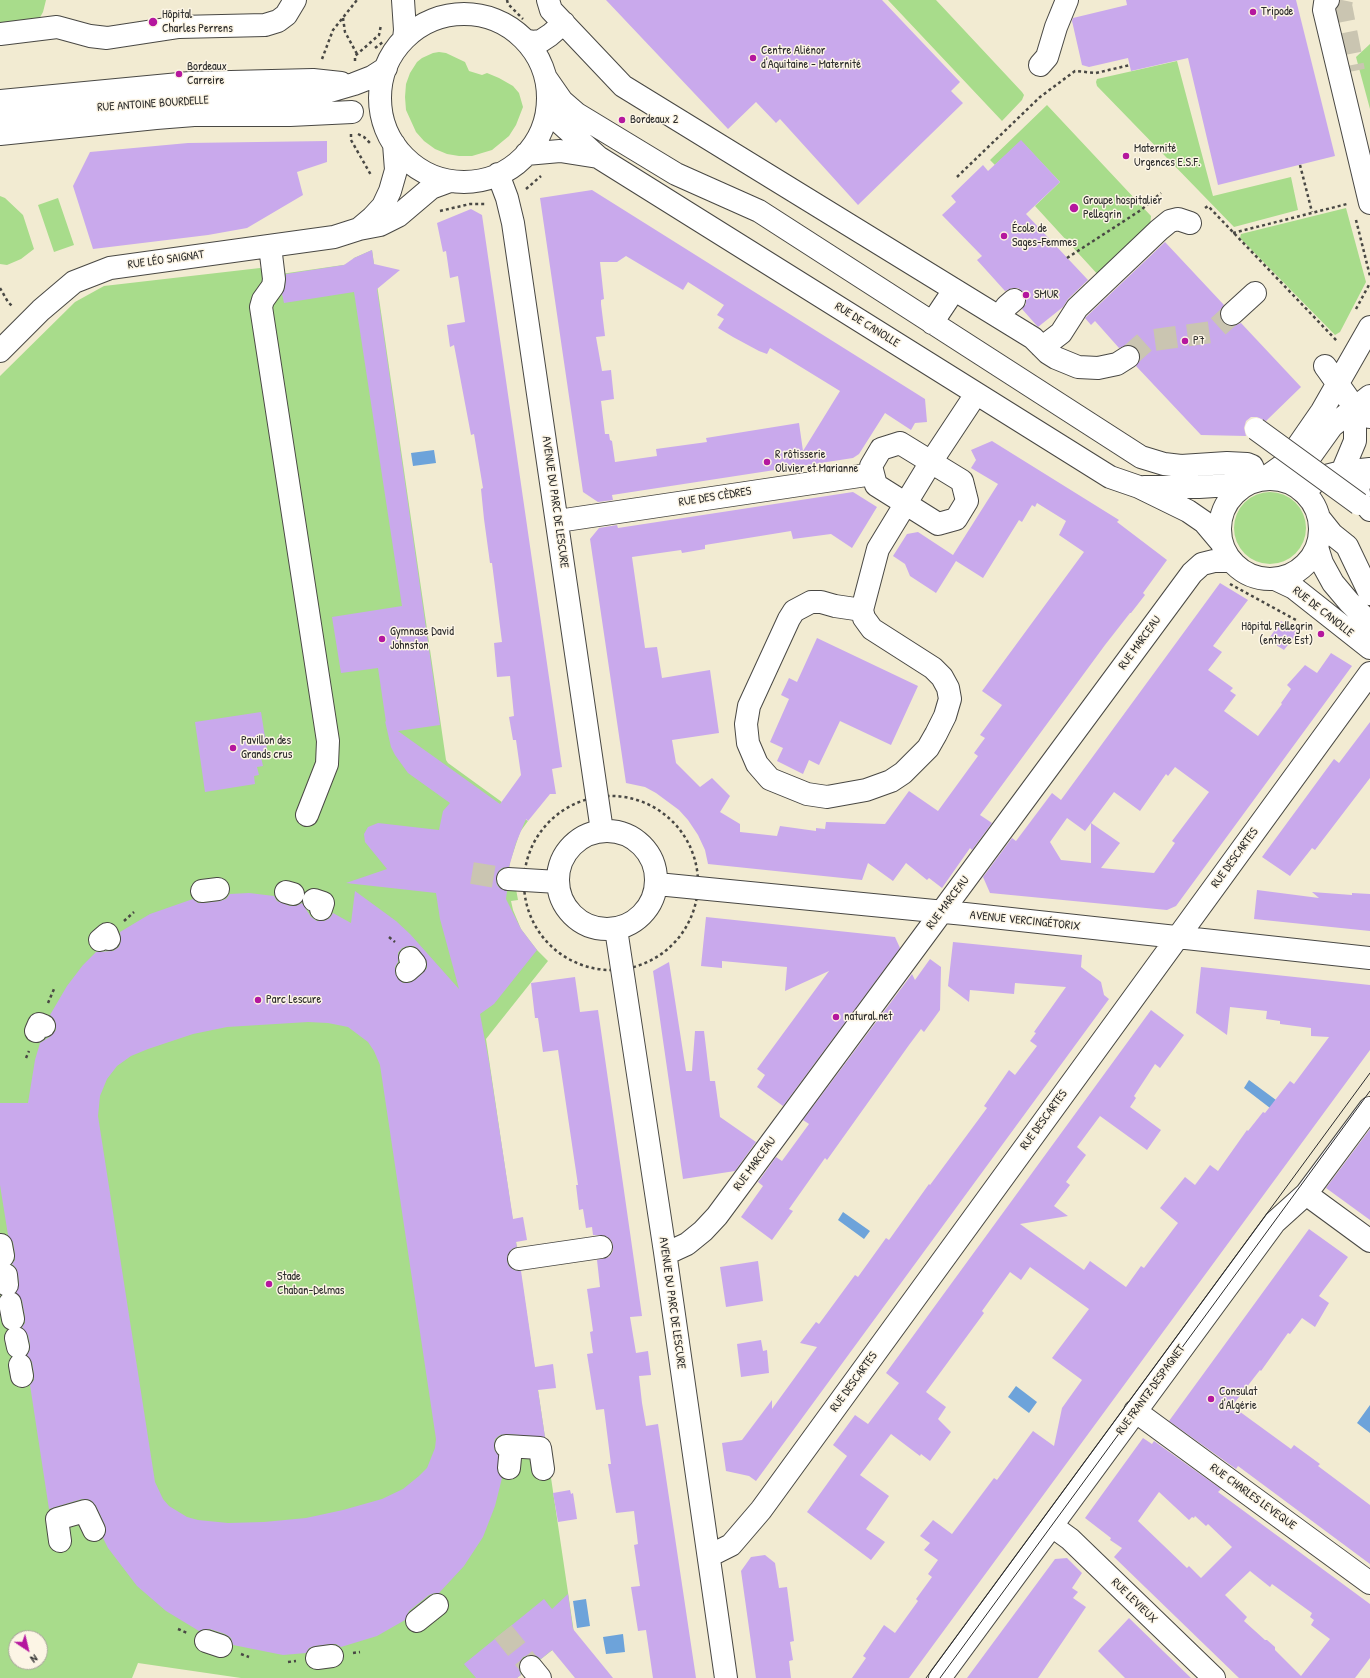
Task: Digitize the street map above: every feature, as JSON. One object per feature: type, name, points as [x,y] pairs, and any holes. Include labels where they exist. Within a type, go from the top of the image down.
[{"type":"street","points":[[0,34],[57,27],[90,36],[107,38],[178,27],[265,25],[278,21],[286,15],[295,0]]},
{"type":"street","points":[[403,0],[405,30],[404,39]]},
{"type":"street","points":[[436,0],[440,4],[459,14]]},
{"type":"street","points":[[548,0],[551,10],[623,86],[1033,338],[1056,358],[1083,368],[1107,367],[1124,361],[1128,357]]},
{"type":"street","points":[[1040,65],[1047,57],[1056,27],[1067,0]]},
{"type":"street","points":[[1328,0],[1325,3],[1324,10],[1361,203]]},
{"type":"street","points":[[546,78],[548,106],[544,124],[536,140],[526,154],[512,166],[498,174],[473,181],[450,181],[428,174],[409,162],[392,143],[380,106],[380,87],[386,68],[393,53],[404,39],[420,26],[439,18],[482,8],[525,40],[538,58],[546,78],[562,101],[577,114],[676,174],[759,211],[1141,457],[1164,464],[1181,466],[1227,463],[1247,464],[1252,466],[1256,481]]},
{"type":"street","points":[[525,40],[532,42],[541,41],[547,38],[564,23]]},
{"type":"street","name":"RUE ANTOINE BOURDELLE","points":[[0,117],[157,101],[306,98],[354,84],[372,77],[386,68]]},
{"type":"street","points":[[1354,71],[1370,137]]},
{"type":"street","points":[[0,101],[190,83],[313,80],[354,84]]},
{"type":"street","name":"RUE ANTOINE BOURDELLE","points":[[306,98],[352,122],[369,117],[392,143]]},
{"type":"street","name":"RUE DE CANOLLE","points":[[548,106],[558,122],[598,157],[1110,477],[1139,487],[1188,511],[1204,522],[1220,541]]},
{"type":"street","points":[[0,134],[194,115],[290,115],[352,122]]},
{"type":"street","name":"RUE LÉO SAIGNAT","points":[[359,229],[372,218],[382,206],[390,191],[396,170],[392,143]]},
{"type":"street","name":"RUE DE CANOLLE","points":[[526,154],[560,151],[598,157]]},
{"type":"street","name":"AVENUE DU PARC DE LESCURE","points":[[498,174],[507,198],[513,222],[558,521],[602,831]]},
{"type":"street","name":"RUE LÉO SAIGNAT","points":[[0,351],[41,310],[74,282],[110,268],[334,236],[380,225],[398,216],[431,188],[450,181]]},
{"type":"street","points":[[1041,346],[1048,343],[1061,333],[1077,308],[1159,230],[1170,222],[1178,219],[1190,223]]},
{"type":"street","points":[[270,246],[274,279],[273,286],[263,300],[261,307],[328,741],[327,764],[307,815]]},
{"type":"street","points":[[932,323],[954,290]]},
{"type":"street","points":[[1232,314],[1255,293]]},
{"type":"street","points":[[999,317],[1007,306],[1014,300]]},
{"type":"street","points":[[1320,519],[1320,534],[1317,547],[1310,559],[1300,569],[1288,576],[1275,579],[1258,578],[1243,572],[1231,562],[1224,552],[1220,541],[1219,524],[1223,508],[1233,494],[1286,463],[1322,411],[1370,327]]},
{"type":"street","points":[[1325,366],[1339,383],[1365,407]]},
{"type":"street","points":[[862,610],[835,606],[821,602],[811,602],[794,611],[776,645],[749,706],[746,724],[748,743],[757,764],[770,779],[807,794],[827,797],[866,790],[891,781],[917,760],[928,748],[945,716],[950,699],[948,688],[942,677],[933,668],[872,629],[864,618],[862,610],[878,549],[931,462],[976,394]]},
{"type":"street","points":[[1306,493],[1299,472],[1332,426],[1365,407]]},
{"type":"street","points":[[1342,472],[1365,407]]},
{"type":"street","points":[[1256,429],[1370,511]]},
{"type":"street","points":[[900,443],[931,462],[962,481],[967,501],[956,519],[938,524],[876,485],[871,466],[881,449],[900,443]]},
{"type":"street","points":[[1306,493],[1318,478],[1342,472],[1370,470]]},
{"type":"street","points":[[1370,470],[1362,479],[1358,488],[1360,498],[1370,511]]},
{"type":"street","name":"RUE DES CÈDRES","points":[[558,521],[873,474]]},
{"type":"street","points":[[1256,481],[1280,479],[1294,484],[1306,493],[1315,505],[1320,519],[1332,534],[1347,546],[1370,594]]},
{"type":"street","name":"RUE DE CANOLLE","points":[[1139,487],[1199,487],[1256,481]]},
{"type":"street","name":"RUE DE CANOLLE","points":[[1317,547],[1322,563],[1333,583],[1370,623]]},
{"type":"street","points":[[1202,564],[1214,561],[1231,562]]},
{"type":"street","name":"RUE MARCEAU","points":[[665,1252],[687,1244],[703,1231],[717,1216],[1192,572],[1202,564]]},
{"type":"street","name":"RUE DE CANOLLE","points":[[1275,579],[1294,588],[1370,648]]},
{"type":"street","name":"RUE DESCARTES","points":[[709,1556],[730,1545],[761,1510],[1370,673]]},
{"type":"street","points":[[602,831],[619,832],[635,839],[647,851],[655,866],[657,884],[653,899],[644,913],[631,924],[616,929],[599,929],[583,923],[570,913],[561,898],[558,882],[560,867],[566,854],[576,843],[588,835],[602,831]]},
{"type":"street","points":[[515,880],[558,882]]},
{"type":"street","name":"AVENUE VERCINGÉTORIX","points":[[657,884],[941,912],[1370,958]]},
{"type":"street","name":"AVENUE DU PARC DE LESCURE","points":[[616,929],[665,1252],[726,1678]]},
{"type":"street","name":"RUE FRANTZ DESPAGNET","points":[[940,1678],[1275,1222],[1306,1194],[1370,1108]]},
{"type":"street","points":[[1306,1194],[1370,1241]]},
{"type":"street","points":[[522,1258],[601,1247],[550,1254]]},
{"type":"street","name":"RUE CHARLES LEVEQUE","points":[[1136,1411],[1370,1583]]},
{"type":"street","points":[[509,1454],[540,1448],[543,1469]]},
{"type":"street","points":[[60,1541],[57,1519],[90,1516]]},
{"type":"street","name":"RUE LEVIEUX","points":[[1052,1526],[1070,1539],[1214,1678]]},
{"type":"path","points":[[320,64],[333,30],[357,0]]},
{"type":"path","points":[[507,0],[508,4],[525,20],[540,30],[547,38]]},
{"type":"path","points":[[343,17],[345,32],[357,54]]},
{"type":"path","points":[[354,84],[355,56],[379,35],[383,20]]},
{"type":"path","points":[[957,178],[1040,98],[1075,71],[1096,73],[1130,65]]},
{"type":"path","points":[[352,122],[379,156],[392,143]]},
{"type":"path","points":[[352,122],[351,140],[375,182],[390,191]]},
{"type":"path","points":[[413,203],[431,213],[470,204],[488,204],[507,198],[522,192],[559,160],[560,151]]},
{"type":"path","points":[[1300,165],[1312,212]]},
{"type":"path","points":[[1067,258],[1141,210],[1161,193]]},
{"type":"path","points":[[1233,233],[1312,212],[1361,203]]},
{"type":"path","points":[[1190,223],[1208,206],[1338,342]]},
{"type":"path","points":[[1202,564],[1206,571],[1301,624]]},
{"type":"path","points":[[598,796],[624,796],[648,804],[670,818],[686,838],[696,862],[699,888],[692,917],[675,943],[652,961],[622,970],[592,969],[564,958],[541,937],[527,910],[515,880],[529,850],[545,825],[569,806],[598,796]]},
{"type":"green space","points":[[0,0],[46,0],[43,12],[38,21],[0,27]]},
{"type":"green space","points":[[888,0],[936,0],[1022,92],[1024,95],[1022,100],[1002,121]]},
{"type":"green space","points":[[1370,44],[1370,109],[1356,57]]},
{"type":"green space","points":[[433,53],[446,53],[465,62],[469,71],[482,75],[487,73],[499,78],[513,86],[519,93],[523,107],[516,125],[509,136],[492,150],[472,156],[447,154],[435,149],[424,141],[416,132],[406,110],[406,84],[410,73],[417,62]]},
{"type":"green space","points":[[1177,61],[1213,196],[1291,177],[1298,210],[1234,227],[1097,86],[1097,79]]},
{"type":"green space","points":[[1047,105],[1151,216],[1150,227],[1100,277],[1035,206],[1060,182],[1021,141],[995,165],[990,160]]},
{"type":"green space","points":[[0,196],[5,198],[23,215],[34,249],[21,259],[7,265],[0,264]]},
{"type":"green space","points":[[58,198],[74,245],[54,252],[38,205]]},
{"type":"green space","points":[[1346,208],[1366,282],[1340,332],[1335,335],[1240,238],[1241,234]]},
{"type":"green space","name":"Parc Lescure","points":[[372,250],[446,760],[448,763],[528,821],[520,832],[510,862],[508,879],[516,889],[518,900],[511,901],[521,929],[537,950],[548,961],[486,1039],[574,1633],[517,1678],[241,1678],[138,1663],[132,1678],[0,1678],[0,376],[75,302],[104,286],[260,268],[274,275],[350,264],[354,258]]},
{"type":"green space","points":[[1263,492],[1277,492],[1284,494],[1296,502],[1304,514],[1306,528],[1304,542],[1296,554],[1284,562],[1277,564],[1263,564],[1256,562],[1244,554],[1236,542],[1234,535],[1234,521],[1236,514],[1244,502],[1256,494]]},
{"type":"water","points":[[434,450],[436,463],[413,466],[411,453]]},
{"type":"water","points":[[1249,1080],[1276,1100],[1270,1108],[1244,1088]]},
{"type":"water","points":[[843,1212],[870,1231],[864,1239],[838,1220]]},
{"type":"water","points":[[1016,1386],[1037,1402],[1029,1413],[1008,1397]]},
{"type":"water","points":[[1370,1405],[1370,1433],[1357,1423]]},
{"type":"water","points":[[586,1599],[590,1626],[577,1628],[573,1601]]},
{"type":"water","points":[[623,1634],[625,1652],[606,1654],[603,1637]]},
{"type":"building","name":"Centre Aliénor d'Aquitaine - Maternité","points":[[606,0],[882,0],[960,82],[951,91],[963,103],[858,205],[780,119],[776,123],[756,102],[728,129]]},
{"type":"building","points":[[1126,0],[1296,0],[1335,156],[1218,185],[1188,58],[1131,71],[1128,58],[1089,67],[1082,65],[1072,21],[1073,18],[1127,5]]},
{"type":"building","name":"École de Sages-Femmes","points":[[1021,140],[1060,182],[1026,214],[1088,280],[1068,299],[1063,307],[1038,327],[1022,309],[1026,304],[1026,298],[1023,292],[1018,288],[1012,288],[1005,291],[977,260],[982,256],[942,215],[956,202],[951,196],[983,165],[988,171]]},
{"type":"building","points":[[327,141],[327,162],[297,172],[303,195],[247,228],[208,235],[93,249],[73,186],[90,152],[188,143]]},
{"type":"building","points":[[592,190],[925,399],[927,422],[915,423],[911,430],[885,413],[859,454],[853,458],[612,495],[613,500],[598,502],[583,492],[540,198]],"holes":[[[626,256],[683,290],[688,282],[724,305],[717,315],[724,319],[718,328],[759,351],[767,354],[770,348],[840,391],[803,451],[799,423],[706,438],[707,442],[656,449],[657,456],[615,462],[612,441],[610,440],[609,434],[605,434],[601,401],[614,399],[611,370],[602,371],[596,337],[605,336],[601,304],[601,300],[604,299],[600,262],[617,262]]]},
{"type":"building","points":[[471,209],[482,215],[562,767],[552,769],[556,794],[550,794],[528,821],[526,819],[516,843],[509,867],[502,868],[498,872],[496,878],[497,885],[501,889],[507,891],[506,899],[521,929],[537,950],[494,1004],[480,1014],[489,1062],[513,1219],[523,1217],[527,1240],[516,1242],[517,1247],[512,1249],[508,1254],[507,1261],[509,1266],[514,1270],[521,1271],[535,1367],[553,1364],[556,1388],[538,1390],[545,1437],[507,1434],[500,1435],[495,1439],[494,1446],[498,1455],[498,1473],[502,1478],[495,1506],[483,1537],[464,1566],[439,1593],[429,1595],[409,1611],[405,1620],[377,1636],[341,1647],[336,1644],[315,1646],[309,1648],[306,1653],[283,1655],[233,1645],[231,1638],[225,1634],[210,1629],[199,1631],[166,1611],[137,1586],[108,1548],[103,1538],[106,1531],[105,1525],[92,1501],[82,1499],[49,1509],[30,1385],[34,1380],[34,1374],[32,1362],[27,1355],[30,1350],[30,1344],[28,1335],[22,1327],[25,1323],[25,1317],[22,1300],[16,1293],[19,1284],[18,1274],[16,1268],[12,1264],[15,1260],[15,1254],[13,1242],[8,1235],[0,1185],[0,1103],[28,1103],[35,1060],[40,1043],[51,1036],[56,1030],[54,1019],[50,1015],[67,986],[83,965],[96,952],[113,951],[119,947],[121,940],[120,932],[150,914],[193,899],[198,903],[204,903],[226,899],[230,894],[249,893],[274,896],[277,901],[290,906],[296,906],[302,903],[311,917],[317,921],[324,921],[330,918],[333,913],[351,923],[355,891],[396,921],[410,934],[459,989],[440,919],[436,893],[346,883],[387,869],[365,842],[364,834],[368,827],[378,823],[439,830],[443,811],[450,803],[408,773],[395,755],[391,747],[385,721],[386,722],[378,668],[341,673],[332,617],[402,606],[354,292],[284,303],[282,294],[285,288],[286,274],[344,265],[354,258],[372,250],[374,264],[400,270],[377,289],[440,725],[398,731],[500,804],[521,775],[516,740],[513,740],[509,717],[514,716],[510,676],[497,677],[494,643],[502,642],[492,563],[490,563],[484,519],[481,489],[483,488],[474,434],[471,435],[454,345],[450,347],[447,325],[465,322],[458,276],[450,278],[446,251],[443,252],[437,223]],"holes":[[[414,946],[419,950],[427,962],[427,968],[415,980],[409,983],[403,983],[398,979],[395,973],[395,967],[398,962],[398,953],[402,948]],[[308,1022],[328,1023],[348,1027],[368,1042],[380,1065],[436,1439],[435,1448],[427,1468],[419,1476],[403,1489],[382,1499],[343,1510],[306,1518],[264,1522],[228,1523],[198,1520],[187,1517],[169,1506],[163,1499],[155,1482],[98,1116],[100,1096],[107,1079],[117,1066],[131,1056],[148,1049],[193,1034],[227,1027]]]},
{"type":"building","name":"P7","points":[[1165,242],[1224,305],[1220,310],[1220,316],[1223,323],[1228,326],[1234,326],[1241,323],[1301,387],[1266,421],[1257,417],[1251,417],[1246,421],[1244,428],[1246,436],[1201,435],[1136,366],[1140,357],[1138,350],[1133,346],[1128,345],[1119,348],[1095,321],[1091,325],[1085,318]]},
{"type":"building","points":[[992,441],[1119,520],[1117,522],[1167,560],[1143,593],[1145,595],[1105,645],[980,815],[992,823],[972,850],[970,848],[942,888],[929,878],[927,880],[906,863],[893,881],[868,863],[862,880],[708,864],[705,850],[698,835],[679,810],[645,787],[626,783],[590,539],[599,528],[617,525],[618,528],[853,492],[877,507],[852,548],[831,534],[793,539],[791,531],[705,545],[705,549],[682,553],[681,550],[632,557],[645,648],[657,647],[662,678],[710,670],[719,733],[672,740],[676,763],[700,787],[712,778],[730,796],[720,812],[740,824],[740,832],[777,836],[780,826],[816,831],[816,828],[825,829],[826,822],[885,824],[909,791],[938,811],[978,756],[974,753],[985,738],[980,735],[1002,705],[982,691],[1084,552],[1059,535],[1066,521],[1037,503],[1035,507],[1032,505],[1022,522],[1019,520],[983,578],[956,561],[936,593],[910,576],[905,564],[893,556],[907,534],[918,532],[953,555],[998,484],[971,468],[976,460],[971,450]]},
{"type":"building","points":[[1220,583],[1248,600],[1213,646],[1222,652],[1208,670],[1233,688],[1230,691],[1236,695],[1224,711],[1258,736],[1282,704],[1281,703],[1291,689],[1287,685],[1305,665],[1317,673],[1331,653],[1352,666],[1176,906],[1167,910],[990,893],[983,877],[1012,838],[1016,841],[1052,793],[1061,800]],"holes":[[[1175,767],[1209,792],[1172,841],[1175,843],[1154,873],[1101,868],[1120,843],[1091,823],[1114,792],[1140,811],[1166,774],[1168,776]],[[1067,818],[1085,831],[1091,823],[1091,863],[1061,860],[1050,842]]]},
{"type":"building","points":[[1281,621],[1298,632],[1284,650],[1268,640]]},
{"type":"building","points":[[817,638],[918,686],[891,745],[840,721],[819,765],[809,760],[803,774],[777,761],[783,748],[770,742],[789,699],[781,695],[789,678],[797,682]]},
{"type":"building","name":"Pavillon des Grands crus","points":[[261,712],[268,756],[261,757],[263,766],[257,767],[259,775],[254,776],[255,784],[205,792],[195,722]]},
{"type":"building","points":[[1370,722],[1370,778],[1315,850],[1312,848],[1290,876],[1262,857],[1334,759],[1339,763]]},
{"type":"building","points":[[1257,890],[1319,898],[1312,892],[1352,895],[1352,893],[1370,894],[1370,931],[1254,919]]},
{"type":"building","points":[[706,917],[895,937],[900,948],[783,1106],[757,1087],[765,1075],[757,1069],[829,971],[785,991],[787,967],[722,961],[722,968],[701,966]]},
{"type":"building","points":[[953,942],[1082,955],[1081,967],[1101,982],[1104,995],[1109,999],[756,1481],[749,1476],[726,1471],[722,1443],[742,1440],[772,1400],[772,1409],[817,1347],[800,1343],[816,1322],[819,1324],[855,1275],[858,1277],[886,1238],[889,1240],[929,1184],[930,1185],[987,1108],[984,1106],[1009,1070],[1015,1075],[1037,1046],[1030,1041],[1036,1033],[1034,1032],[1066,987],[1015,983],[1014,994],[970,990],[969,1002],[948,986]]},
{"type":"building","points":[[930,959],[941,967],[940,1010],[924,1032],[921,1029],[827,1160],[825,1158],[789,1209],[793,1211],[772,1240],[741,1217],[763,1186],[758,1182],[776,1157],[782,1161],[809,1124],[803,1120],[912,974],[915,980]]},
{"type":"building","points":[[669,962],[686,1071],[692,1071],[695,1031],[704,1031],[710,1081],[715,1081],[720,1117],[756,1142],[735,1171],[683,1179],[653,971]]},
{"type":"building","points":[[1201,967],[1370,985],[1370,1050],[909,1678],[852,1678],[866,1658],[863,1656],[884,1625],[895,1633],[918,1601],[916,1599],[932,1577],[928,1574],[938,1560],[924,1550],[930,1543],[920,1536],[933,1520],[952,1534],[994,1478],[997,1480],[1033,1431],[1054,1446],[1062,1408],[1082,1380],[1052,1358],[1089,1309],[1030,1267],[1021,1280],[1010,1272],[982,1311],[984,1313],[926,1392],[946,1407],[938,1419],[951,1432],[930,1461],[921,1454],[920,1456],[891,1434],[860,1475],[889,1496],[866,1529],[885,1542],[871,1560],[807,1512],[847,1456],[833,1445],[855,1415],[868,1424],[899,1383],[886,1373],[1151,1010],[1184,1035],[1160,1068],[1155,1064],[1134,1096],[1136,1098],[1130,1107],[1161,1130],[1147,1150],[1100,1116],[1077,1147],[1086,1155],[1066,1182],[1070,1185],[1054,1206],[1068,1216],[1020,1224],[1084,1270],[1090,1261],[1126,1287],[1141,1266],[1144,1268],[1178,1223],[1160,1208],[1185,1177],[1195,1185],[1210,1165],[1218,1171],[1247,1130],[1248,1131],[1263,1112],[1265,1113],[1290,1081],[1294,1084],[1329,1037],[1311,1036],[1311,1028],[1280,1024],[1280,1021],[1266,1019],[1267,1011],[1230,1007],[1227,1035],[1196,1013]]},
{"type":"building","points":[[575,977],[580,1012],[598,1010],[642,1316],[630,1317],[636,1353],[648,1351],[651,1375],[639,1376],[642,1403],[646,1426],[658,1424],[696,1678],[653,1678],[646,1630],[638,1631],[631,1587],[640,1586],[634,1545],[638,1544],[634,1511],[616,1513],[608,1464],[611,1464],[604,1409],[596,1410],[587,1354],[593,1353],[590,1332],[593,1331],[587,1289],[600,1287],[597,1260],[609,1257],[613,1251],[613,1245],[611,1240],[606,1236],[593,1235],[592,1227],[586,1228],[583,1209],[579,1210],[576,1185],[578,1185],[558,1050],[543,1052],[538,1018],[535,1018],[531,983]]},
{"type":"building","points":[[1370,1129],[1370,1220],[1326,1188]]},
{"type":"building","points":[[1309,1229],[1348,1257],[1319,1296],[1329,1303],[1315,1327],[1302,1318],[1290,1334],[1288,1333],[1261,1371],[1260,1370],[1232,1406],[1291,1449],[1294,1445],[1320,1464],[1318,1466],[1370,1505],[1370,1564],[1238,1466],[1236,1469],[1169,1421]]},
{"type":"building","points":[[758,1261],[763,1301],[726,1307],[720,1267]]},
{"type":"building","points":[[761,1340],[763,1351],[767,1350],[769,1373],[741,1377],[737,1344]]},
{"type":"building","points":[[1143,1438],[1152,1444],[1154,1441],[1221,1489],[1218,1492],[1370,1604],[1370,1658],[1355,1678],[1239,1678],[1114,1557],[1122,1548],[1110,1540],[1111,1538],[1085,1518]],"holes":[[[1159,1492],[1189,1520],[1195,1516],[1206,1526],[1208,1524],[1232,1547],[1201,1578],[1189,1566],[1187,1568],[1138,1521]],[[1250,1571],[1270,1587],[1272,1584],[1312,1613],[1310,1617],[1314,1620],[1311,1625],[1330,1639],[1301,1676],[1275,1650],[1275,1647],[1244,1621],[1247,1617],[1225,1595]]]},
{"type":"building","points":[[570,1490],[571,1494],[573,1493],[577,1519],[558,1522],[553,1493]]},
{"type":"building","points":[[765,1555],[775,1563],[779,1588],[787,1587],[794,1641],[790,1642],[793,1660],[789,1661],[791,1678],[756,1678],[741,1571],[751,1557]]},
{"type":"building","points":[[1067,1558],[1082,1573],[1072,1588],[1078,1592],[1073,1598],[1086,1607],[1038,1678],[967,1678],[1055,1559]]},
{"type":"building","points":[[568,1594],[573,1629],[613,1678],[575,1678],[552,1650],[541,1659],[535,1655],[523,1657],[519,1663],[521,1675],[517,1678],[476,1678],[464,1664],[544,1599],[552,1609]]},
{"type":"building","points":[[1129,1618],[1191,1678],[1125,1678],[1098,1651]]},
{"type":"tunnel","points":[[1342,0],[1341,5],[1354,71]]},
{"type":"tunnel","points":[[1128,357],[1146,341],[1212,332],[1232,314]]},
{"type":"tunnel","points":[[472,873],[508,879]]},
{"type":"tunnel","points":[[503,1632],[531,1667]]},
{"type":"tram line","points":[[926,1678],[1370,1073]]},
{"type":"tram line","points":[[940,1678],[1370,1091]]},
{"type":"place","name":"Tripode","points":[[1253,12]]},
{"type":"place","name":"Hôpital Charles Perrens","points":[[153,22]]},
{"type":"place","name":"Centre Aliénor d'Aquitaine - Maternité","points":[[753,58]]},
{"type":"place","name":"Bordeaux Carreire","points":[[179,74]]},
{"type":"place","name":"Bordeaux 2","points":[[622,120]]},
{"type":"place","name":"Maternité Urgences E.S.F.","points":[[1126,156]]},
{"type":"place","name":"Groupe hospitalier Pellegrin","points":[[1074,208]]},
{"type":"place","name":"École de Sages-Femmes","points":[[1004,236]]},
{"type":"place","name":"SMUR","points":[[1026,295]]},
{"type":"place","name":"P7","points":[[1185,341]]},
{"type":"place","name":"R rôtisserie Olivier et Marianne","points":[[767,462]]},
{"type":"place","name":"Hôpital Pellegrin (entrée Est)","points":[[1321,634]]},
{"type":"place","name":"Gymnase David Johnston","points":[[382,639]]},
{"type":"place","name":"Pavillon des Grands crus","points":[[233,748]]},
{"type":"place","name":"Parc Lescure","points":[[258,1000]]},
{"type":"place","name":"natural.net","points":[[836,1017]]},
{"type":"place","name":"Stade Chaban-Delmas","points":[[269,1284]]},
{"type":"place","name":"Consulat d'Algérie","points":[[1211,1399]]}]
